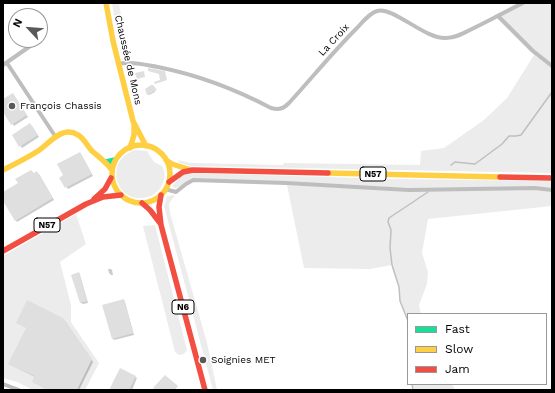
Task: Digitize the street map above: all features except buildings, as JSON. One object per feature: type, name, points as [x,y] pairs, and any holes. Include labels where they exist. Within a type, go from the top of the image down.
[{"type":"main road","name":"Chaussée de Mons","points":[[106,3],[118,64],[133,121],[134,135],[130,148]]},
{"type":"main road","name":"Chaussée de Mons","points":[[133,121],[146,146]]},
{"type":"main road","points":[[3,170],[39,150],[56,136],[69,132],[77,134],[83,139],[95,154],[106,162],[112,170]]},
{"type":"main road","points":[[140,145],[146,146],[158,151],[166,160],[169,169],[168,182],[161,195],[150,202],[142,204],[130,201],[121,195],[111,178],[115,160],[121,153],[140,145]]},
{"type":"main road","points":[[106,162],[115,160]]},
{"type":"main road","name":"N57","points":[[166,160],[172,164],[193,170]]},
{"type":"main road","name":"N57","points":[[168,182],[183,172],[193,170],[552,178]]},
{"type":"main road","name":"N57","points":[[92,201],[105,189],[111,178]]},
{"type":"main road","name":"N57","points":[[3,251],[92,201],[109,196],[121,195]]},
{"type":"main road","name":"N6","points":[[161,195],[159,207],[161,225],[205,390]]},
{"type":"main road","name":"N6","points":[[142,204],[156,217],[161,225]]},
{"type":"street","name":"La Croix","points":[[118,64],[132,63],[192,75],[227,87],[272,108],[279,109],[289,104],[344,40],[366,18],[376,11],[390,12],[426,33],[436,37],[446,38],[462,34],[523,3]]},
{"type":"street","points":[[498,16],[533,51],[552,66]]},
{"type":"street","points":[[28,48],[5,64],[56,136]]},
{"type":"street","points":[[165,189],[176,192],[193,180],[409,190],[535,188],[552,190]]},
{"type":"street","points":[[3,384],[19,390]]},
{"type":"shaded area","points":[[112,3],[119,3],[128,59],[126,59],[120,34],[116,27]]},
{"type":"shaded area","points":[[518,3],[552,3],[552,173],[191,166],[180,163],[178,160],[190,163],[283,165],[284,163],[420,165],[421,151],[444,148],[484,120],[507,98],[534,55],[494,15]]},
{"type":"shaded area","points":[[136,150],[147,151],[154,162],[162,166],[164,171],[164,179],[161,187],[149,197],[133,197],[125,193],[119,186],[117,169],[120,161],[126,154]]},
{"type":"shaded area","points":[[184,174],[393,179],[552,181],[552,188],[409,188],[192,178],[179,187],[174,188],[172,186]]},
{"type":"shaded area","points":[[287,185],[409,191],[533,189],[552,191],[552,206],[428,219],[422,253],[428,272],[427,284],[419,305],[421,313],[407,313],[407,318],[400,301],[399,287],[392,265],[370,269],[304,268]]},
{"type":"shaded area","points":[[175,195],[169,204],[170,213],[207,343],[217,390],[213,390],[164,206],[167,196]]},
{"type":"shaded area","points":[[76,214],[86,244],[60,262],[71,305],[71,322],[99,363],[85,390],[33,390],[17,382],[3,378],[3,256]]},
{"type":"shaded area","points":[[155,225],[187,350],[184,354],[179,355],[175,352],[143,226]]},
{"type":"shaded area","points":[[412,385],[452,385],[455,390],[413,390]]},
{"type":"waterway","points":[[451,165],[455,162],[475,164],[502,144],[509,136],[521,135],[552,92]]},
{"type":"waterway","points":[[407,318],[400,301],[399,287],[392,265],[390,248],[391,230],[388,222],[389,218],[428,192]]},
{"type":"waterway","points":[[412,385],[413,390]]},
{"type":"traffic: fast","points":[[106,162],[115,160]]},
{"type":"traffic: slow","points":[[106,3],[113,41],[133,121],[146,146]]},
{"type":"traffic: slow","points":[[130,148],[134,135],[134,124]]},
{"type":"traffic: slow","points":[[3,170],[38,151],[56,136],[67,132],[72,132],[80,136],[92,151],[112,170]]},
{"type":"traffic: slow","points":[[141,145],[152,147],[165,158],[168,163],[170,174],[168,185],[157,198],[152,201],[141,203],[130,201],[117,190],[114,185],[112,174],[114,163],[125,150],[130,147],[141,145]]},
{"type":"traffic: slow","points":[[166,160],[172,164],[191,170]]},
{"type":"traffic: slow","points":[[328,173],[500,177]]},
{"type":"traffic: jam","points":[[169,182],[183,172],[193,170],[328,173]]},
{"type":"traffic: jam","points":[[500,177],[552,178]]},
{"type":"traffic: jam","points":[[94,199],[105,189],[111,178]]},
{"type":"traffic: jam","points":[[3,251],[86,204],[103,197],[121,195]]},
{"type":"traffic: jam","points":[[161,195],[159,207],[161,225],[205,390]]},
{"type":"traffic: jam","points":[[142,203],[150,210],[160,223]]},
{"type":"place","name":"François Chassis","points":[[12,106]]},
{"type":"place","name":"Soignies MET","points":[[203,360]]}]
